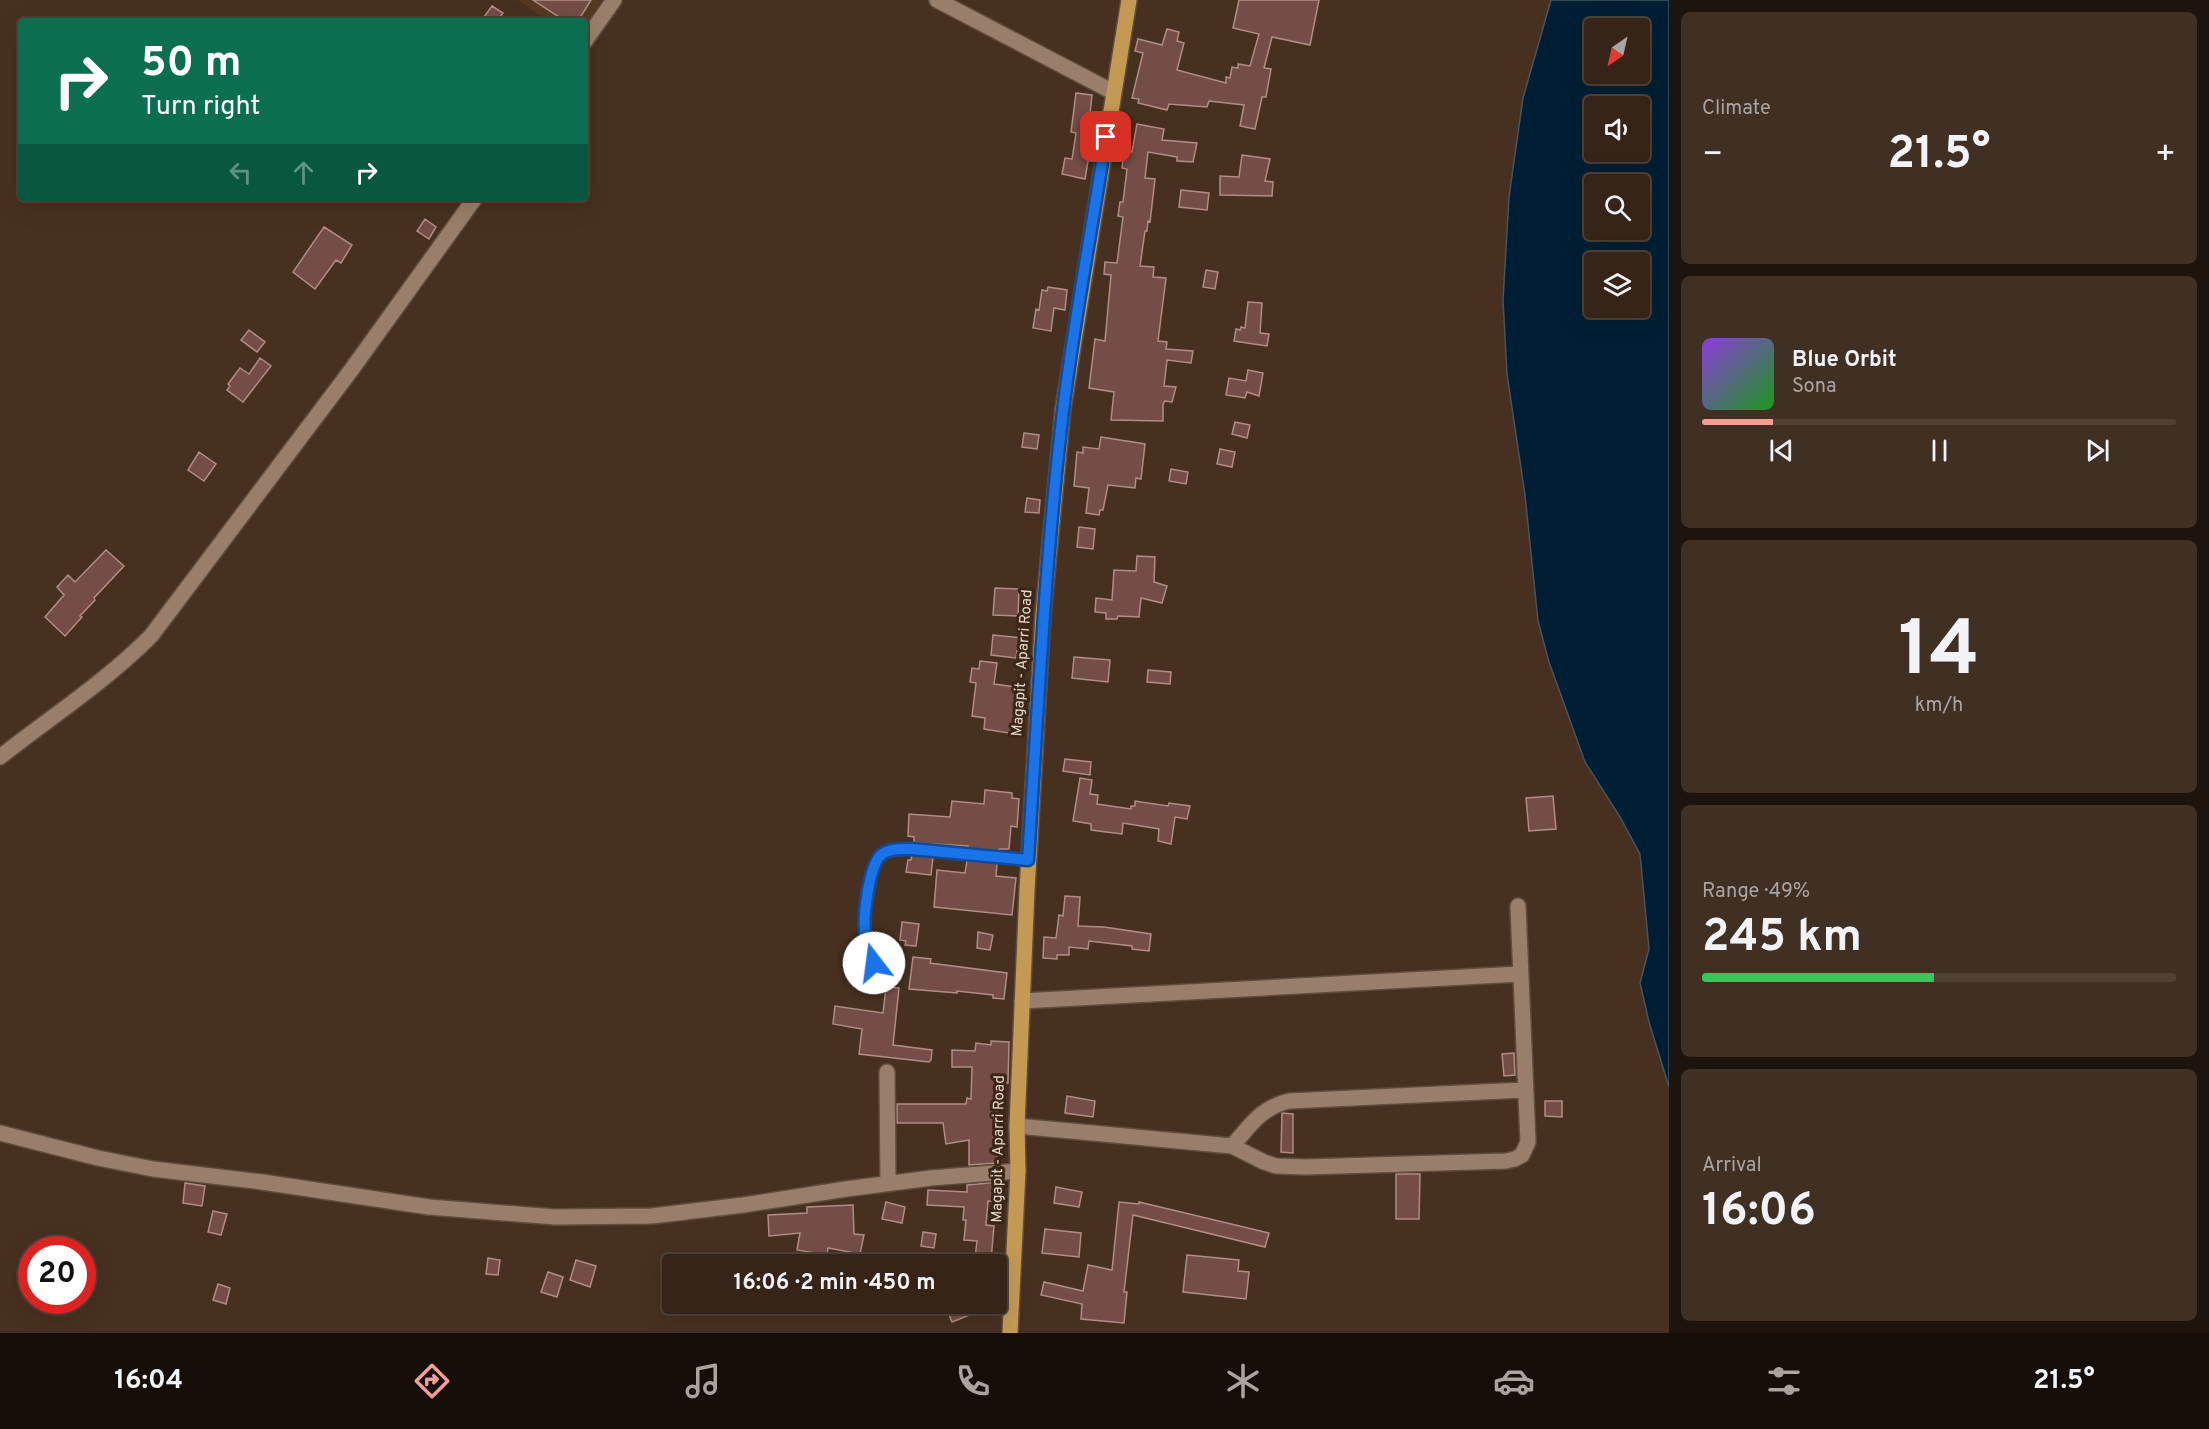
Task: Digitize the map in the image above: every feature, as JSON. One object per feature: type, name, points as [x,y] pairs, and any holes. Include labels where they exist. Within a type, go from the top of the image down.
[{"type":"main road","name":"Magapit - Aparri Road","points":[[1010,1333],[1018,1171],[1017,1126],[1028,860],[1043,615],[1063,409],[1129,0]]},
{"type":"street","points":[[588,37],[614,0]]},
{"type":"street","points":[[937,0],[1113,92]]},
{"type":"street","points":[[0,757],[124,663],[151,636],[352,369],[473,201]]},
{"type":"street","points":[[1017,1126],[1232,1146],[1264,1162],[1286,1167],[1434,1164],[1515,1159],[1526,1149],[1528,1142],[1518,906]]},
{"type":"street","points":[[1022,1001],[1520,974]]},
{"type":"street","points":[[887,1072],[888,1183]]},
{"type":"street","points":[[1232,1146],[1264,1110],[1289,1101],[1524,1090]]},
{"type":"street","points":[[0,1133],[98,1158],[153,1169],[262,1182],[429,1207],[555,1217],[652,1216],[888,1183],[1018,1171]]},
{"type":"lane","points":[[880,985],[865,930],[866,901],[879,856],[894,850],[912,849],[1028,860]]},
{"type":"shaded area","points":[[518,0],[603,0],[588,21],[588,18],[544,18]]},
{"type":"water","points":[[1551,0],[1669,0],[1669,1087],[1649,1022],[1640,983],[1649,949],[1640,854],[1620,817],[1585,762],[1549,662],[1538,621],[1525,495],[1507,374],[1503,300],[1509,197],[1523,98]]},
{"type":"building","points":[[533,0],[591,0],[580,18],[560,18]]},
{"type":"building","points":[[1239,0],[1319,0],[1310,45],[1272,37],[1264,68],[1271,69],[1266,97],[1262,97],[1255,129],[1240,126],[1244,105],[1209,101],[1207,107],[1169,104],[1167,110],[1138,103],[1139,99],[1132,98],[1143,53],[1135,51],[1138,39],[1162,45],[1167,29],[1179,32],[1177,41],[1184,43],[1177,70],[1226,83],[1226,77],[1230,78],[1232,67],[1238,68],[1238,64],[1250,66],[1259,34],[1233,28]]},
{"type":"building","points":[[492,6],[503,13],[499,18],[483,18]]},
{"type":"building","points":[[1076,93],[1092,95],[1087,143],[1091,144],[1085,179],[1062,174],[1065,158],[1072,159],[1076,133],[1071,132]]},
{"type":"building","points":[[1137,124],[1164,129],[1162,140],[1197,143],[1193,162],[1177,161],[1177,157],[1148,152],[1145,178],[1155,179],[1150,222],[1148,221],[1147,231],[1145,231],[1140,266],[1154,267],[1153,277],[1166,278],[1158,341],[1167,342],[1166,349],[1193,351],[1191,363],[1167,360],[1164,386],[1176,387],[1172,402],[1165,401],[1163,404],[1163,421],[1111,420],[1114,392],[1089,388],[1095,339],[1105,341],[1111,275],[1104,274],[1105,262],[1117,263],[1123,217],[1118,216],[1120,202],[1123,202],[1127,169],[1122,168],[1124,151],[1132,152]]},
{"type":"building","points":[[1242,155],[1270,159],[1265,181],[1273,182],[1272,196],[1220,195],[1220,176],[1239,177]]},
{"type":"building","points":[[1181,190],[1209,193],[1207,210],[1179,207]]},
{"type":"building","points":[[425,219],[436,227],[429,239],[417,231]]},
{"type":"building","points":[[324,227],[352,245],[341,263],[336,260],[315,289],[293,272]]},
{"type":"building","points":[[1206,270],[1218,272],[1215,289],[1203,287]]},
{"type":"building","points":[[1048,287],[1067,290],[1065,310],[1054,308],[1051,331],[1033,328],[1042,290],[1047,291]]},
{"type":"building","points":[[1248,302],[1262,303],[1260,333],[1269,334],[1267,346],[1234,341],[1236,329],[1245,328]]},
{"type":"building","points":[[249,330],[265,342],[257,352],[241,340]]},
{"type":"building","points":[[260,358],[271,366],[243,402],[227,390],[230,386],[228,384],[240,368],[249,374]]},
{"type":"building","points":[[1248,370],[1263,373],[1259,396],[1247,392],[1245,398],[1226,395],[1229,378],[1246,381]]},
{"type":"building","points":[[1235,422],[1250,425],[1247,438],[1232,434]]},
{"type":"building","points":[[1024,433],[1039,435],[1037,449],[1022,447]]},
{"type":"building","points":[[1101,437],[1145,444],[1141,479],[1136,478],[1135,488],[1108,485],[1103,510],[1100,510],[1099,515],[1086,513],[1089,488],[1074,486],[1077,452],[1083,453],[1083,447],[1099,449]]},
{"type":"building","points":[[1220,449],[1235,452],[1232,467],[1217,464]]},
{"type":"building","points":[[199,452],[216,464],[204,481],[188,470]]},
{"type":"building","points":[[1171,469],[1188,472],[1186,484],[1169,481]]},
{"type":"building","points":[[1027,498],[1040,500],[1039,513],[1025,512]]},
{"type":"building","points":[[1079,527],[1095,529],[1093,549],[1077,547]]},
{"type":"building","points":[[106,550],[124,566],[94,598],[95,600],[65,636],[45,617],[64,595],[57,587],[68,575],[75,582]]},
{"type":"building","points":[[1137,556],[1155,557],[1154,582],[1167,586],[1162,603],[1141,598],[1139,617],[1118,616],[1117,619],[1106,619],[1106,613],[1095,612],[1096,598],[1112,600],[1114,570],[1136,571]]},
{"type":"building","points":[[995,588],[1019,589],[1018,616],[993,615]]},
{"type":"building","points":[[993,635],[1022,638],[1021,651],[1017,651],[1016,658],[991,655]]},
{"type":"building","points":[[1074,657],[1110,660],[1108,682],[1072,678]]},
{"type":"building","points":[[980,661],[997,663],[994,684],[1024,688],[1021,713],[1018,713],[1015,734],[984,729],[985,718],[972,716],[976,683],[970,682],[972,668],[979,669]]},
{"type":"building","points":[[1148,670],[1171,672],[1170,684],[1147,682]]},
{"type":"building","points":[[1065,759],[1091,762],[1090,775],[1063,771]]},
{"type":"building","points":[[1080,778],[1092,780],[1090,794],[1098,795],[1097,804],[1131,809],[1131,806],[1135,806],[1135,801],[1168,806],[1169,803],[1190,806],[1187,819],[1175,817],[1171,844],[1158,841],[1159,829],[1123,823],[1122,834],[1091,830],[1091,824],[1073,821]]},
{"type":"building","points":[[985,790],[1012,793],[1012,798],[1019,799],[1017,827],[1011,826],[1009,849],[998,851],[968,848],[968,846],[914,843],[914,837],[908,836],[909,814],[950,817],[952,801],[984,804]]},
{"type":"building","points":[[1553,796],[1556,829],[1529,831],[1526,798]]},
{"type":"building","points":[[912,855],[933,857],[931,875],[906,872],[908,860],[911,860]]},
{"type":"building","points":[[967,861],[997,863],[996,876],[1016,878],[1012,915],[934,907],[937,870],[965,873]]},
{"type":"building","points":[[1065,896],[1080,897],[1078,926],[1104,927],[1151,934],[1149,951],[1132,949],[1132,946],[1089,941],[1088,949],[1069,947],[1069,955],[1057,955],[1057,959],[1043,958],[1044,937],[1056,938],[1059,915],[1063,916]]},
{"type":"building","points":[[902,922],[919,924],[916,946],[905,945],[906,941],[900,940]]},
{"type":"building","points":[[978,932],[993,935],[990,950],[977,948]]},
{"type":"building","points":[[913,957],[931,959],[930,963],[1007,973],[1004,999],[993,998],[993,995],[957,991],[957,993],[909,989]]},
{"type":"building","points":[[886,987],[899,988],[893,1045],[932,1050],[929,1062],[859,1054],[862,1029],[833,1024],[835,1006],[883,1013]]},
{"type":"building","points":[[991,1041],[1009,1042],[1008,1083],[1005,1083],[1002,1106],[998,1106],[993,1138],[999,1138],[999,1152],[997,1152],[997,1163],[969,1165],[969,1140],[946,1144],[943,1123],[897,1123],[897,1104],[966,1104],[967,1098],[971,1099],[972,1067],[952,1067],[952,1050],[975,1051],[976,1043],[991,1045]]},
{"type":"building","points":[[1514,1053],[1515,1075],[1504,1076],[1502,1054]]},
{"type":"building","points":[[1067,1096],[1095,1101],[1093,1117],[1065,1113]]},
{"type":"building","points":[[1545,1101],[1562,1101],[1562,1117],[1545,1116]]},
{"type":"building","points":[[1282,1113],[1293,1114],[1293,1153],[1281,1152]]},
{"type":"building","points":[[1396,1174],[1420,1174],[1419,1219],[1396,1219]]},
{"type":"building","points":[[999,1182],[997,1202],[988,1201],[986,1225],[994,1226],[992,1254],[975,1254],[977,1241],[964,1240],[966,1220],[963,1220],[964,1207],[927,1205],[928,1190],[967,1192],[967,1185]]},
{"type":"building","points":[[185,1183],[205,1186],[202,1206],[183,1203]]},
{"type":"building","points":[[1056,1187],[1082,1192],[1079,1207],[1054,1203]]},
{"type":"building","points":[[886,1202],[905,1207],[902,1223],[882,1219]]},
{"type":"building","points":[[1119,1202],[1139,1204],[1139,1202],[1269,1233],[1265,1247],[1133,1215],[1124,1292],[1127,1292],[1124,1323],[1081,1319],[1082,1304],[1041,1295],[1044,1282],[1083,1291],[1088,1265],[1112,1270]]},
{"type":"building","points":[[853,1205],[854,1234],[864,1235],[860,1254],[828,1248],[827,1254],[797,1250],[800,1233],[769,1236],[768,1215],[807,1213],[807,1207]]},
{"type":"building","points":[[213,1211],[227,1214],[221,1235],[208,1232]]},
{"type":"building","points":[[1045,1229],[1081,1233],[1079,1257],[1042,1253]]},
{"type":"building","points":[[923,1232],[936,1234],[934,1248],[921,1246]]},
{"type":"building","points":[[1187,1255],[1239,1260],[1238,1271],[1249,1272],[1246,1299],[1183,1292]]},
{"type":"building","points":[[488,1258],[500,1260],[498,1275],[486,1274]]},
{"type":"building","points":[[576,1260],[596,1266],[590,1287],[570,1280]]},
{"type":"building","points":[[548,1272],[563,1277],[557,1297],[541,1292]]},
{"type":"building","points":[[218,1284],[230,1288],[226,1304],[213,1300]]},
{"type":"building","points":[[949,1314],[972,1314],[952,1322]]},
{"type":"route","points":[[874,963],[865,930],[866,901],[879,856],[894,850],[912,849],[1028,860],[1043,615],[1063,409],[1106,137]]}]
